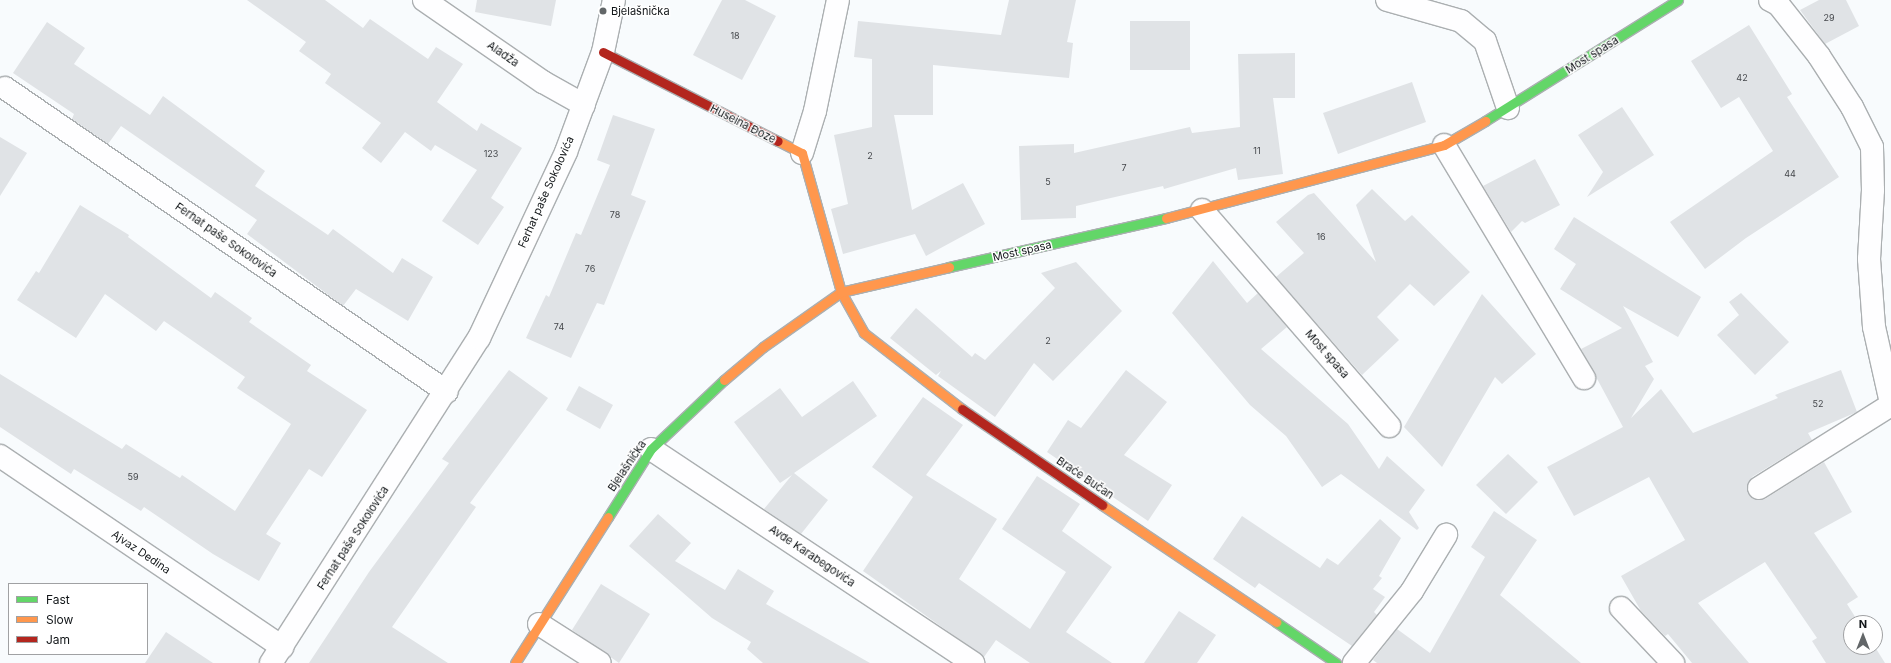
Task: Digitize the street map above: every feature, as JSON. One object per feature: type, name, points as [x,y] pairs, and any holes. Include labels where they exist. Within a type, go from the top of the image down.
[{"type":"street","name":"Aladža","points":[[424,0],[543,82],[584,105]]},
{"type":"street","points":[[603,52],[614,0]]},
{"type":"street","points":[[838,0],[815,111],[802,153],[841,292]]},
{"type":"street","points":[[1387,0],[1461,21],[1485,41],[1508,108]]},
{"type":"street","points":[[1759,488],[1891,404],[1874,327],[1869,259],[1873,190],[1872,147],[1852,107],[1819,56],[1778,4],[1770,0]]},
{"type":"street","name":"Most spasa","points":[[841,292],[1202,210],[1444,145],[1508,108],[1677,1]]},
{"type":"street","name":"Ferhat paše Sokolovića","points":[[276,655],[447,392],[479,338],[566,152],[603,52]]},
{"type":"street","name":"Huseina Đoze","points":[[603,52],[802,153]]},
{"type":"street","name":"Ferhat paše Sokolovića","points":[[5,88],[447,392]]},
{"type":"street","points":[[1444,145],[1584,378]]},
{"type":"street","name":"Most spasa","points":[[1202,210],[1389,426]]},
{"type":"street","name":"Bjelašnička","points":[[515,663],[651,449],[697,403],[763,347],[841,292]]},
{"type":"street","name":"Braće Bučan","points":[[841,292],[864,333],[925,383],[1336,663]]},
{"type":"street","name":"Avde Karabegovića","points":[[651,449],[973,663]]},
{"type":"street","name":"Ajvaz Dedina","points":[[0,456],[276,655]]},
{"type":"street","points":[[1354,663],[1412,591],[1446,535]]},
{"type":"street","points":[[1621,608],[1673,663]]},
{"type":"street","points":[[539,624],[600,663]]},
{"type":"building","points":[[247,0],[325,0],[363,28],[370,19],[428,59],[436,47],[463,64],[437,102],[477,131],[481,123],[522,148],[491,198],[504,207],[478,245],[442,221],[477,170],[435,145],[431,151],[405,132],[381,163],[362,148],[381,123],[325,83],[331,74],[299,51],[306,42]]},
{"type":"building","points":[[477,0],[556,0],[551,26],[475,12]]},
{"type":"building","points":[[722,0],[745,0],[776,16],[742,80],[693,55]]},
{"type":"building","points":[[1009,0],[1076,0],[1067,42],[1073,43],[1069,78],[933,65],[933,115],[894,115],[912,210],[963,183],[985,224],[926,256],[915,234],[843,254],[831,209],[848,204],[834,135],[872,127],[872,59],[854,57],[858,21],[1001,35]]},
{"type":"building","points":[[1819,0],[1846,0],[1859,26],[1825,44],[1800,10]]},
{"type":"building","points":[[1130,21],[1190,21],[1190,70],[1130,70]]},
{"type":"building","points":[[47,22],[85,48],[74,64],[150,115],[163,96],[265,171],[255,186],[328,235],[333,229],[393,273],[402,258],[433,277],[408,321],[356,289],[343,306],[247,234],[257,220],[121,126],[108,144],[72,119],[74,114],[13,73]]},
{"type":"building","points":[[1749,25],[1792,94],[1787,97],[1839,177],[1746,238],[1705,269],[1670,222],[1773,151],[1739,97],[1721,108],[1691,61]]},
{"type":"building","points":[[1295,53],[1295,98],[1273,98],[1283,174],[1238,180],[1236,168],[1164,189],[1163,186],[1076,206],[1076,218],[1021,220],[1019,146],[1074,144],[1074,153],[1190,127],[1192,133],[1240,127],[1238,54]]},
{"type":"building","points":[[1412,82],[1426,122],[1338,154],[1323,113]]},
{"type":"building","points":[[1622,107],[1654,155],[1587,197],[1603,172],[1578,135]]},
{"type":"building","points":[[613,115],[655,129],[631,195],[646,201],[604,305],[597,303],[571,358],[526,338],[546,295],[549,297],[576,233],[581,235],[610,165],[597,160]]},
{"type":"building","points":[[0,137],[27,153],[0,196]]},
{"type":"building","points":[[1535,159],[1560,205],[1525,223],[1522,221],[1511,232],[1483,186]]},
{"type":"building","points":[[1372,189],[1405,221],[1412,215],[1470,272],[1434,306],[1410,284],[1377,317],[1399,340],[1362,375],[1276,277],[1304,253],[1276,222],[1308,195],[1314,193],[1376,262],[1356,205]]},
{"type":"building","points":[[80,205],[129,235],[128,237],[211,298],[215,292],[252,318],[249,322],[311,365],[307,371],[367,410],[322,477],[309,469],[266,534],[281,543],[259,581],[213,554],[144,507],[141,511],[74,469],[71,474],[0,427],[0,374],[122,449],[126,444],[180,478],[182,475],[235,511],[291,424],[237,388],[245,377],[164,321],[156,331],[105,294],[76,338],[17,300],[36,271],[39,273]]},
{"type":"building","points":[[1574,217],[1701,297],[1678,337],[1623,306],[1653,362],[1645,366],[1654,379],[1631,418],[1661,389],[1693,433],[1778,398],[1775,395],[1841,370],[1857,412],[1808,433],[1812,440],[1752,477],[1747,489],[1753,499],[1765,499],[1824,462],[1852,512],[1814,533],[1858,597],[1847,604],[1854,615],[1843,615],[1843,655],[1880,655],[1885,663],[1826,663],[1812,641],[1817,638],[1765,562],[1698,603],[1749,663],[1692,663],[1668,634],[1665,636],[1641,611],[1621,576],[1685,540],[1649,477],[1574,516],[1547,467],[1623,427],[1581,349],[1622,328],[1560,289],[1576,264],[1554,249]]},
{"type":"building","points":[[1213,261],[1247,303],[1258,293],[1287,327],[1261,349],[1348,424],[1379,469],[1387,456],[1425,490],[1409,512],[1419,528],[1417,530],[1341,474],[1322,487],[1286,436],[1250,405],[1172,313]]},
{"type":"building","points":[[1076,262],[1122,311],[1053,381],[1034,363],[995,417],[938,376],[941,371],[936,375],[890,338],[916,308],[972,357],[975,353],[985,360],[1055,288],[1041,273]]},
{"type":"building","points":[[1741,293],[1789,342],[1755,375],[1717,335],[1739,315],[1729,302]]},
{"type":"building","points":[[1482,294],[1536,354],[1502,384],[1495,377],[1442,467],[1404,427]]},
{"type":"building","points":[[509,370],[548,398],[470,503],[476,507],[392,627],[448,663],[309,663],[369,572],[449,463],[442,459]]},
{"type":"building","points":[[1126,370],[1167,402],[1124,455],[1172,485],[1148,521],[1047,452],[1068,420],[1081,428]]},
{"type":"building","points":[[853,381],[877,416],[794,473],[828,500],[801,534],[764,509],[792,475],[780,483],[734,422],[780,388],[802,417]]},
{"type":"building","points":[[579,386],[613,405],[600,429],[566,410]]},
{"type":"building","points":[[923,397],[963,425],[926,475],[997,519],[959,579],[1030,629],[1066,572],[1002,529],[1037,476],[1080,504],[1062,531],[1112,567],[1066,632],[1112,663],[1030,663],[996,640],[984,657],[863,571],[913,497],[872,467]]},
{"type":"building","points":[[1508,454],[1538,482],[1506,514],[1476,485]]},
{"type":"building","points":[[1494,511],[1537,540],[1500,595],[1581,663],[1377,663],[1373,660],[1397,629],[1430,653],[1485,557],[1471,547]]},
{"type":"building","points":[[658,514],[691,543],[675,561],[725,590],[738,569],[774,591],[766,604],[870,663],[763,663],[747,649],[751,642],[712,618],[629,546]]},
{"type":"building","points":[[1242,516],[1320,568],[1327,558],[1338,565],[1380,519],[1401,538],[1379,576],[1382,578],[1373,589],[1385,597],[1374,612],[1377,615],[1352,646],[1259,583],[1255,588],[1213,559]]},
{"type":"building","points":[[601,584],[650,614],[619,663],[572,630]]},
{"type":"building","points":[[1179,611],[1216,635],[1197,663],[1144,663]]},
{"type":"building","points":[[166,632],[213,663],[145,663]]},
{"type":"traffic: fast","points":[[1485,121],[1678,0]]},
{"type":"traffic: fast","points":[[949,267],[1166,218]]},
{"type":"traffic: fast","points":[[608,517],[651,449],[724,380]]},
{"type":"traffic: fast","points":[[1276,622],[1336,663]]},
{"type":"traffic: slow","points":[[1166,218],[1444,145],[1485,121]]},
{"type":"traffic: slow","points":[[778,141],[802,153],[841,292],[864,333],[962,409]]},
{"type":"traffic: slow","points":[[724,380],[763,347],[841,292],[949,267]]},
{"type":"traffic: slow","points":[[1102,505],[1276,622]]},
{"type":"traffic: slow","points":[[515,663],[608,517]]},
{"type":"traffic: jam","points":[[603,52],[778,141]]},
{"type":"traffic: jam","points":[[962,409],[1102,505]]},
{"type":"place","name":"Bjelašnička","points":[[603,11]]}]
